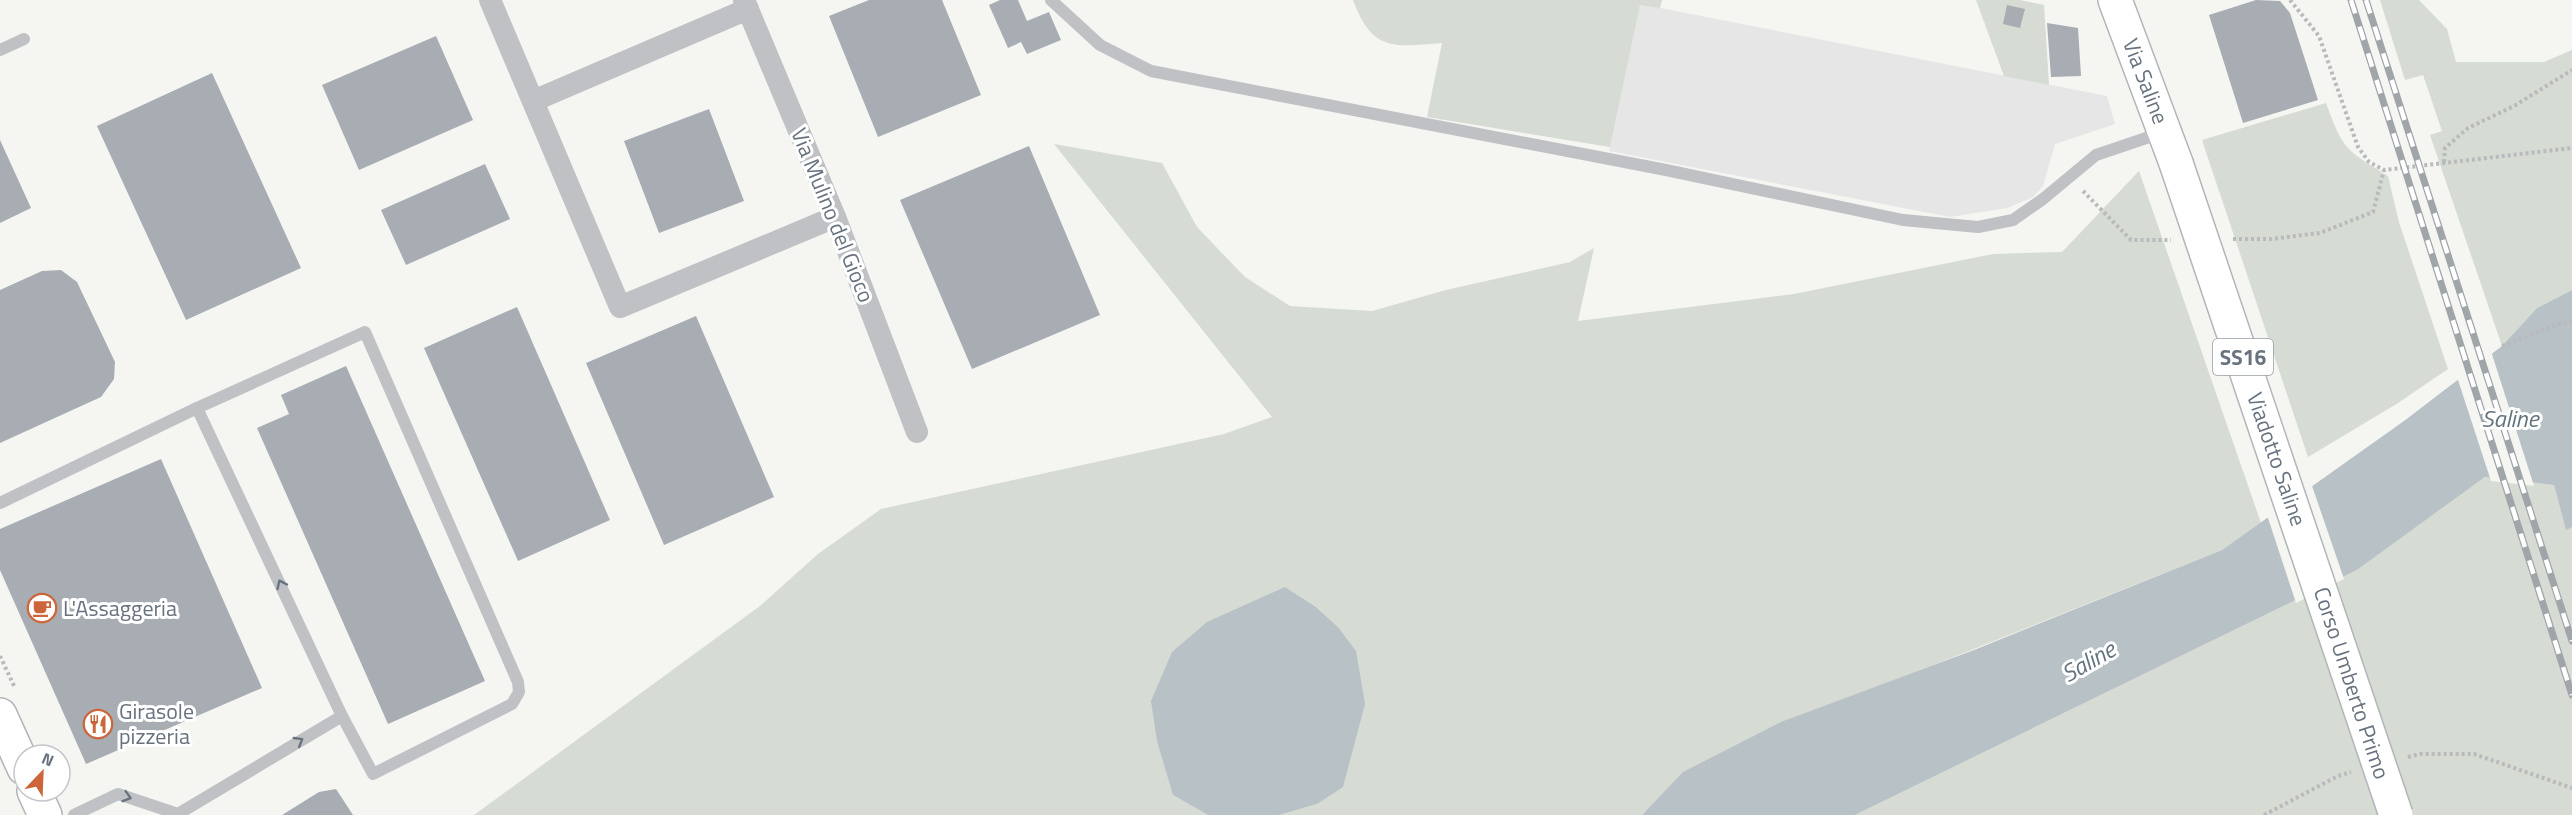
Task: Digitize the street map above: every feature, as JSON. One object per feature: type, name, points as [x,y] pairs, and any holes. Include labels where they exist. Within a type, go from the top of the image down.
[{"type":"main road","name":"Via Saline","points":[[2115,0],[2176,163]]},
{"type":"main road","name":"Viadotto Saline","points":[[2176,163],[2309,551]]},
{"type":"main road","name":"Corso Umberto Primo","points":[[2309,551],[2396,815]]},
{"type":"main road","points":[[0,715],[13,743]]},
{"type":"street","points":[[490,0],[620,307],[835,217]]},
{"type":"street","points":[[533,101],[746,4]]},
{"type":"street","name":"Via Mulino del Gioco","points":[[746,4],[835,217],[917,432]]},
{"type":"lane","points":[[1051,0],[1100,45],[1151,71],[1678,172],[1903,220],[1978,227],[2013,220],[2043,199],[2096,155],[2165,132]]},
{"type":"lane","points":[[0,50],[24,39]]},
{"type":"lane","points":[[0,503],[197,408],[365,332],[518,682],[519,692],[512,704],[373,774],[342,716],[197,408]]},
{"type":"lane","points":[[74,815],[118,794],[178,814],[342,716]]},
{"type":"path","points":[[2290,0],[2319,36],[2358,147],[2369,162],[2384,170],[2572,148]]},
{"type":"path","points":[[2444,162],[2445,148],[2468,128],[2514,106],[2572,70]]},
{"type":"path","points":[[2502,346],[2559,324],[2572,322]]},
{"type":"path","points":[[2399,759],[2420,754],[2474,754],[2572,788]]},
{"type":"path","points":[[2264,815],[2338,776],[2358,770]]},
{"type":"shaded area","points":[[1353,0],[1662,0],[1660,8],[1640,5],[1610,147],[1427,117],[1442,43],[1398,45],[1377,38],[1360,17]]},
{"type":"shaded area","points":[[1976,0],[2020,0],[2044,5],[2049,85],[2004,76]]},
{"type":"shaded area","points":[[2380,0],[2419,0],[2447,29],[2456,62],[2544,62],[2572,50],[2572,290],[2537,308],[2502,346],[2430,135],[2442,131],[2423,75],[2405,80]]},
{"type":"shaded area","points":[[1640,4],[2107,96],[2115,124],[2055,144],[2043,186],[2033,197],[2007,208],[1950,217],[1609,151]]},
{"type":"shaded area","points":[[2326,103],[2342,140],[2354,154],[2388,176],[2399,222],[2448,369],[2398,403],[2308,457],[2202,140]]},
{"type":"shaded area","points":[[1054,144],[1162,163],[1197,227],[1245,277],[1290,306],[1372,311],[1446,290],[1570,262],[1594,248],[1578,321],[1794,294],[1993,254],[2062,252],[2139,171],[2261,523],[2222,550],[1886,684],[1684,772],[1642,815],[1279,815],[1317,804],[1338,627],[1316,607],[1285,587],[1173,795],[1208,815],[474,815],[760,606],[818,554],[881,509],[1224,434],[1272,417]]},
{"type":"shaded area","points":[[2485,477],[2554,485],[2566,529],[2572,527],[2572,815],[1855,815],[2357,570]]},
{"type":"water","name":"Saline","points":[[2572,290],[2572,527],[2566,530],[2554,485],[2485,477],[2357,570],[1855,815],[1642,815],[1683,772],[1781,722],[1974,650],[2222,550],[2404,421],[2502,346],[2537,308]]},
{"type":"water","points":[[1285,587],[1316,607],[1338,627],[1356,651],[1365,704],[1343,787],[1317,804],[1279,815],[1208,815],[1173,795],[1157,741],[1151,701],[1172,652],[1207,622]]},
{"type":"pier","points":[[2491,351],[2534,486],[2491,481],[2457,377]]},
{"type":"pier","points":[[2311,483],[2344,579],[2296,603],[2267,515]]},
{"type":"building","points":[[869,0],[942,0],[981,95],[878,137],[829,16]]},
{"type":"building","points":[[1000,0],[1018,0],[1027,21],[1049,12],[1061,40],[1027,54],[1021,42],[1008,48],[989,5]]},
{"type":"building","points":[[2256,0],[2280,1],[2290,13],[2318,100],[2243,123],[2209,15]]},
{"type":"building","points":[[2007,5],[2025,9],[2020,28],[2003,24]]},
{"type":"building","points":[[2047,23],[2078,28],[2081,76],[2051,77]]},
{"type":"building","points":[[436,36],[473,120],[359,170],[322,85]]},
{"type":"building","points":[[212,73],[301,268],[186,320],[97,126]]},
{"type":"building","points":[[709,109],[744,201],[659,233],[624,141]]},
{"type":"building","points":[[0,140],[31,208],[0,223]]},
{"type":"building","points":[[1029,146],[1100,315],[972,369],[900,200]]},
{"type":"building","points":[[485,164],[510,219],[406,265],[381,210]]},
{"type":"building","points":[[61,270],[77,282],[115,362],[114,379],[101,397],[0,443],[0,290],[42,271]]},
{"type":"building","points":[[517,307],[610,520],[518,561],[424,348]]},
{"type":"building","points":[[696,316],[774,497],[664,545],[586,363]]},
{"type":"building","points":[[346,366],[485,681],[388,724],[257,428],[289,414],[281,395]]},
{"type":"building","points":[[161,459],[262,688],[86,764],[0,570],[0,529]]},
{"type":"building","points":[[336,789],[353,815],[282,815],[319,792]]},
{"type":"railway","points":[[2351,0],[2572,695]]},
{"type":"railway","points":[[2366,0],[2572,641]]},
{"type":"place","name":"L'Assaggeria","points":[[42,608]]},
{"type":"place","name":"Girasole pizzeria","points":[[98,724]]}]
